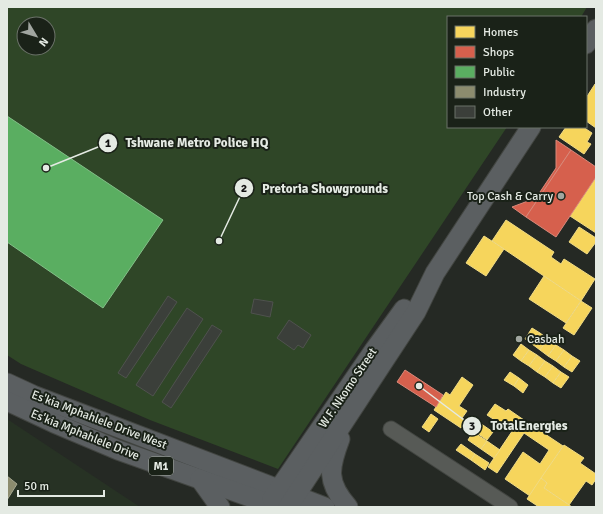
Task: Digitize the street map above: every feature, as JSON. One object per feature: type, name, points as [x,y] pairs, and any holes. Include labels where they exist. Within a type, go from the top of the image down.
[{"type":"main road","points":[[587,43],[596,29]]},
{"type":"main road","name":"W.F. Nkomo Street","points":[[280,501],[375,348],[405,308],[435,273],[530,128]]},
{"type":"main road","name":"W.F. Nkomo Street","points":[[280,501],[349,414],[416,312],[435,273]]},
{"type":"main road","name":"Es'kia Mphahlele Drive West","points":[[7,383],[280,501],[325,507]]},
{"type":"main road","name":"Es'kia Mphahlele Drive","points":[[7,401],[118,450],[200,479],[280,501]]},
{"type":"main road","points":[[348,507],[333,485],[331,471],[334,456],[349,414]]},
{"type":"main road","points":[[200,479],[220,507]]},
{"type":"street","points":[[587,46],[596,52]]},
{"type":"street","points":[[391,429],[510,507]]},
{"type":"shaded area","points":[[7,419],[140,507],[7,507],[7,500],[17,484],[7,476]]},
{"type":"green space","points":[[7,7],[587,7],[582,16],[447,16],[447,128],[506,128],[278,469],[150,420],[21,364],[7,355]]},
{"type":"building: Homes","points":[[596,84],[596,128],[587,122],[587,96]]},
{"type":"building: Homes","points":[[565,128],[584,128],[592,133],[587,142],[591,144],[584,154],[559,137]]},
{"type":"building: Homes","points":[[596,177],[596,233],[570,216]]},
{"type":"building: Homes","points":[[506,220],[554,252],[551,257],[561,264],[564,259],[595,279],[581,301],[492,241]]},
{"type":"building: Homes","points":[[579,227],[596,238],[596,242],[587,254],[569,242]]},
{"type":"building: Homes","points":[[484,236],[504,249],[486,276],[466,263]]},
{"type":"building: Homes","points":[[544,276],[581,301],[566,323],[529,299]]},
{"type":"building: Homes","points":[[581,301],[592,308],[574,335],[563,328]]},
{"type":"building: Homes","points":[[532,328],[540,333],[532,344],[525,339]]},
{"type":"building: Homes","points":[[540,333],[548,339],[540,350],[532,344]]},
{"type":"building: Homes","points":[[548,339],[556,345],[548,356],[540,350]]},
{"type":"building: Homes","points":[[521,344],[529,350],[521,361],[513,355]]},
{"type":"building: Homes","points":[[556,345],[564,350],[556,361],[548,356]]},
{"type":"building: Homes","points":[[529,350],[537,355],[529,366],[521,361]]},
{"type":"building: Homes","points":[[564,350],[572,356],[564,367],[556,361]]},
{"type":"building: Homes","points":[[537,355],[545,361],[537,372],[529,366]]},
{"type":"building: Homes","points":[[572,356],[580,361],[572,372],[564,367]]},
{"type":"building: Homes","points":[[545,361],[553,366],[545,377],[537,372]]},
{"type":"building: Homes","points":[[553,366],[561,372],[553,383],[545,377]]},
{"type":"building: Homes","points":[[510,372],[519,378],[514,386],[504,380]]},
{"type":"building: Homes","points":[[561,372],[569,377],[561,388],[553,383]]},
{"type":"building: Homes","points":[[462,377],[473,385],[459,406],[467,411],[462,418],[465,420],[461,428],[434,410],[446,392],[450,395]]},
{"type":"building: Homes","points":[[519,378],[528,385],[523,393],[514,386]]},
{"type":"building: Homes","points":[[495,404],[506,411],[508,409],[521,418],[513,430],[487,415]]},
{"type":"building: Homes","points":[[431,414],[438,419],[429,432],[422,427]]},
{"type":"building: Homes","points":[[521,418],[563,446],[530,496],[505,479],[523,452],[540,464],[549,450],[524,433],[497,473],[488,467]]},
{"type":"building: Homes","points":[[480,423],[493,432],[487,440],[474,431]]},
{"type":"building: Homes","points":[[473,432],[487,441],[481,449],[468,440]]},
{"type":"building: Homes","points":[[487,441],[500,450],[494,458],[481,449]]},
{"type":"building: Homes","points":[[461,444],[475,454],[471,460],[456,450]]},
{"type":"building: Homes","points":[[564,445],[584,458],[580,463],[596,474],[596,479],[592,485],[586,481],[569,505],[544,488],[547,483],[541,478]]},
{"type":"building: Homes","points":[[475,454],[489,463],[485,470],[471,460]]},
{"type":"building: Homes","points":[[541,478],[547,483],[544,488],[572,507],[539,507],[527,499]]},
{"type":"building: Shops","name":"Top Cash & Carry","points":[[556,140],[571,150],[526,217],[512,207],[536,198],[556,168]]},
{"type":"building: Shops","name":"Top Cash & Carry","points":[[571,150],[596,167],[596,177],[556,237],[526,217]]},
{"type":"building: Shops","points":[[405,370],[443,395],[436,407],[397,382]]},
{"type":"building: Public","points":[[7,116],[163,220],[103,308],[7,242]]},
{"type":"building: Industry","points":[[7,476],[17,484],[7,500]]},
{"type":"building: Other","points":[[168,296],[177,302],[126,378],[118,373]]},
{"type":"building: Other","points":[[254,299],[273,302],[270,317],[251,313]]},
{"type":"building: Other","points":[[187,308],[203,319],[153,396],[136,385]]},
{"type":"building: Other","points":[[289,320],[311,335],[303,348],[298,345],[294,350],[277,338]]},
{"type":"building: Other","points":[[212,325],[222,331],[171,408],[162,402]]},
{"type":"place","name":"Tshwane Metro Police HQ","points":[[46,168]]},
{"type":"place","name":"Top Cash & Carry","points":[[561,196]]},
{"type":"place","name":"Pretoria Showgrounds","points":[[219,241]]},
{"type":"place","name":"Casbah","points":[[519,339]]},
{"type":"place","name":"TotalEnergies","points":[[419,386]]}]
